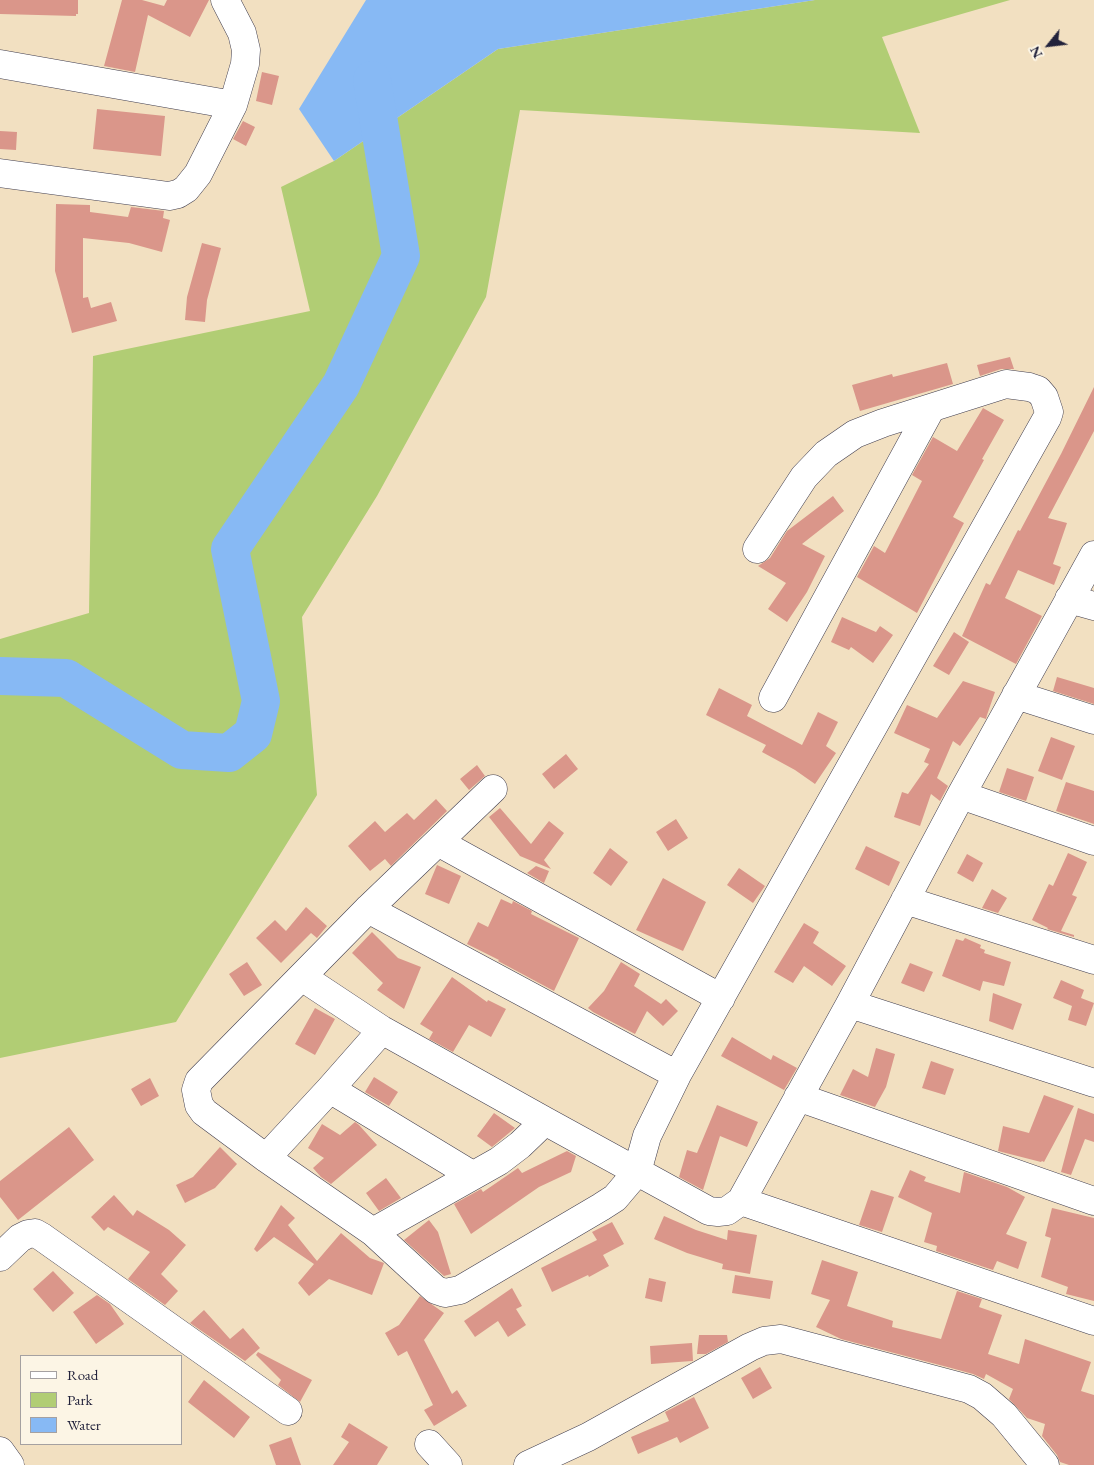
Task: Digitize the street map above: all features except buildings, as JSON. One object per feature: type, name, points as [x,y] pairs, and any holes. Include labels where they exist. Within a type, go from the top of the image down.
[{"type":"street","points":[[0,173],[169,196],[178,194],[186,189],[198,174],[233,105],[245,64],[246,50],[242,33],[225,0]]},
{"type":"street","points":[[0,64],[233,105]]},
{"type":"street","points":[[493,790],[368,909],[199,1081],[196,1090],[199,1105],[204,1112],[372,1232],[436,1290],[445,1294],[453,1293],[601,1207],[615,1198],[637,1172],[647,1136],[677,1075],[1047,418],[1049,412],[1044,397],[1038,390],[1018,384],[1006,384],[930,410],[883,423],[855,434],[826,454],[804,477],[757,549]]},
{"type":"street","points":[[774,698],[930,410]]},
{"type":"street","points":[[302,977],[382,1030],[637,1172],[709,1211],[727,1211],[741,1201],[850,1004],[1016,695],[1081,602],[1094,555]]},
{"type":"street","points":[[1016,695],[1094,720]]},
{"type":"street","points":[[961,795],[1094,841]]},
{"type":"street","points":[[438,842],[721,998]]},
{"type":"street","points":[[905,900],[1094,960]]},
{"type":"street","points":[[368,909],[677,1075]]},
{"type":"street","points":[[850,1004],[1094,1083]]},
{"type":"street","points":[[266,1158],[382,1030]]},
{"type":"street","points":[[330,1089],[472,1176]]},
{"type":"street","points":[[798,1097],[1094,1201]]},
{"type":"street","points":[[372,1232],[510,1153],[545,1121]]},
{"type":"street","points":[[741,1201],[1094,1321]]},
{"type":"street","points":[[0,1257],[20,1238],[35,1233],[288,1411]]},
{"type":"street","points":[[528,1465],[588,1437],[750,1347],[764,1341],[780,1339],[969,1389],[982,1396],[1004,1415],[1045,1465]]},
{"type":"street","points":[[429,1444],[448,1465]]},
{"type":"street","points":[[0,1451],[10,1465]]},
{"type":"green space","points":[[815,0],[1010,0],[882,37],[920,133],[520,110],[486,297],[377,496],[302,617],[317,795],[176,1022],[0,1058],[0,639],[89,613],[93,356],[310,311],[281,187],[334,161],[498,49]]},
{"type":"water","points":[[366,0],[815,0],[498,49],[334,161],[299,109]]},
{"type":"waterway","points":[[0,676],[66,678],[182,750],[229,753],[253,734],[261,701],[230,549],[341,385],[401,256],[372,80]]}]
